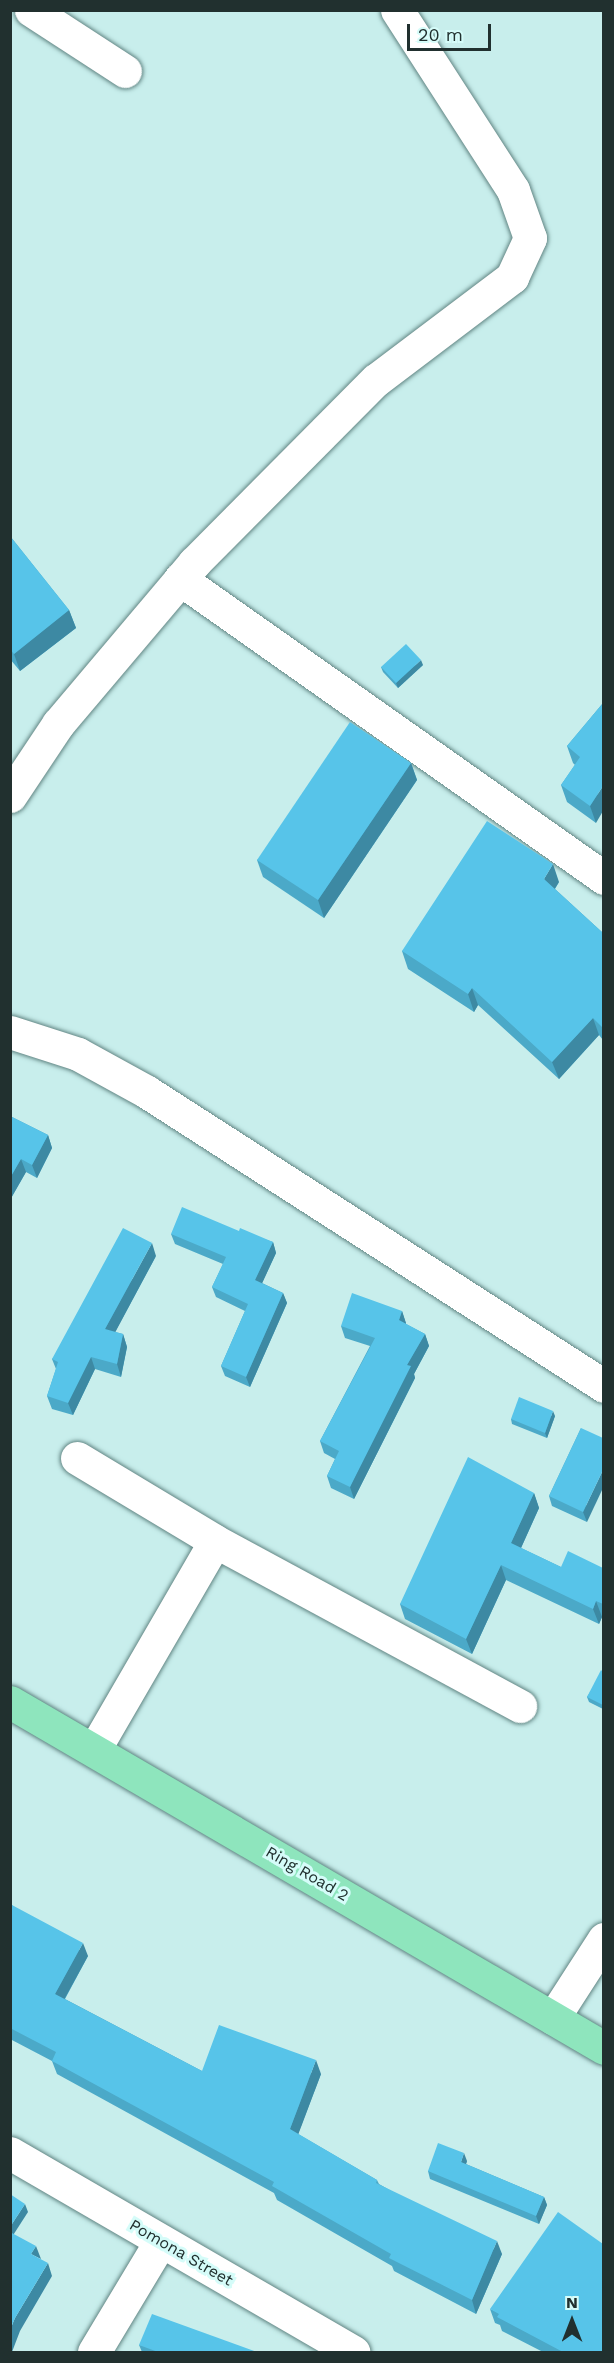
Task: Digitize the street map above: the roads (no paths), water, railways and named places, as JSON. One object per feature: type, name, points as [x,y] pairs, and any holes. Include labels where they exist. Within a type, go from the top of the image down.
[{"type":"main road","name":"Ring Road 2","points":[[10,1702],[603,2048]]},
{"type":"street","points":[[31,10],[126,71]]},
{"type":"street","points":[[10,796],[58,724],[180,579],[376,381],[512,277],[530,238],[513,190],[397,10]]},
{"type":"street","points":[[180,579],[603,878]]},
{"type":"street","points":[[10,1032],[78,1054],[147,1092],[603,1386]]},
{"type":"street","points":[[77,1458],[215,1541],[520,1706]]},
{"type":"street","points":[[94,1750],[215,1541]]},
{"type":"street","points":[[553,2018],[603,1939]]},
{"type":"street","name":"Pomona Street","points":[[10,2153],[352,2352]]},
{"type":"street","points":[[94,2352],[160,2242]]}]
